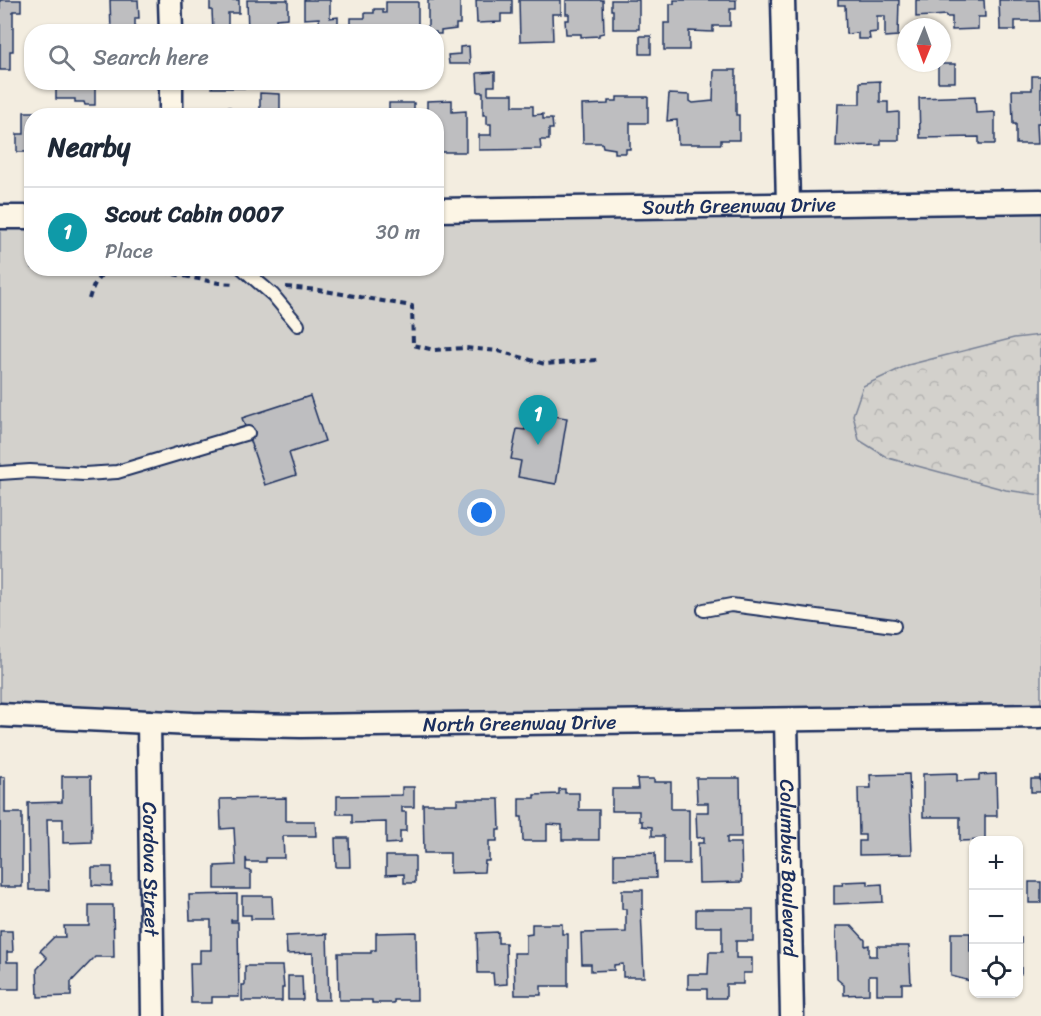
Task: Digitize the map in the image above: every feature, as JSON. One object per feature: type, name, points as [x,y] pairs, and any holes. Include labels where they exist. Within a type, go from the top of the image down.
[{"type":"street","points":[[170,0],[171,24]]},
{"type":"street","points":[[783,0],[788,204]]},
{"type":"street","points":[[171,90],[171,108]]},
{"type":"street","name":"South Greenway Drive","points":[[444,210],[1041,201]]},
{"type":"street","points":[[0,217],[24,217]]},
{"type":"street","name":"North Greenway Drive","points":[[0,715],[149,722],[324,726],[1041,716]]},
{"type":"street","name":"Columbus Boulevard","points":[[786,720],[792,1016]]},
{"type":"street","name":"Cordova Street","points":[[149,722],[153,1016]]},
{"type":"lane","points":[[251,276],[298,325]]},
{"type":"lane","points":[[0,473],[117,472],[248,433]]},
{"type":"lane","points":[[704,610],[731,605],[894,627]]},
{"type":"path","points":[[89,299],[100,276]]},
{"type":"path","points":[[184,276],[219,283],[320,290],[412,306],[413,345],[425,349],[488,349],[545,364],[597,360]]},
{"type":"green space","points":[[1041,209],[1041,708],[174,716],[0,707],[0,226],[24,225],[24,276],[444,276],[444,219]]},
{"type":"green space","points":[[1041,335],[1041,495],[1006,490],[888,458],[859,440],[853,415],[863,386],[908,365],[1014,338]]},
{"type":"building","points":[[0,0],[21,0],[21,11],[13,11],[13,51],[10,51],[10,70],[0,70]]},
{"type":"building","points":[[110,0],[138,0],[139,18],[135,18],[135,24],[111,24]]},
{"type":"building","points":[[210,0],[239,0],[239,13],[228,13],[228,24],[213,24],[212,10],[210,10]]},
{"type":"building","points":[[247,0],[288,0],[288,18],[276,19],[276,24],[248,24]]},
{"type":"building","points":[[304,0],[330,0],[330,18],[338,17],[338,24],[319,24],[319,18],[304,19]]},
{"type":"building","points":[[428,0],[460,0],[460,24],[456,24],[456,29],[444,31],[444,24],[428,24]]},
{"type":"building","points":[[476,0],[512,0],[512,14],[501,14],[501,22],[477,23]]},
{"type":"building","points":[[519,0],[561,0],[561,14],[552,14],[553,40],[520,41]]},
{"type":"building","points":[[566,0],[603,0],[604,33],[599,36],[581,37],[581,34],[566,34],[565,20],[569,20],[569,14],[566,14]]},
{"type":"building","points":[[611,0],[639,0],[639,29],[613,29]]},
{"type":"building","points":[[674,0],[736,0],[736,9],[730,9],[730,26],[713,26],[713,32],[689,31],[689,50],[664,50],[664,23],[670,23],[670,4],[674,4]]},
{"type":"building","points":[[838,0],[899,0],[897,36],[885,37],[885,16],[877,16],[877,32],[869,33],[870,39],[858,39],[858,33],[846,34],[845,5],[838,5]]},
{"type":"building","points":[[916,0],[984,0],[985,17],[978,17],[978,29],[952,30],[952,17],[946,17],[946,15],[916,17]]},
{"type":"building","points":[[999,0],[1039,0],[1040,21],[1015,21],[1015,30],[1000,30]]},
{"type":"building","points":[[386,2],[418,2],[418,24],[351,24],[351,18],[365,18],[365,13],[374,13],[374,9],[383,9],[383,13],[386,13]]},
{"type":"building","points":[[640,36],[651,36],[651,54],[640,54]]},
{"type":"building","points":[[469,46],[470,64],[449,64],[448,55],[460,54],[460,47]]},
{"type":"building","points":[[951,64],[955,64],[955,82],[938,82],[938,72],[951,72]]},
{"type":"building","points":[[714,70],[736,70],[736,115],[739,115],[739,140],[721,140],[721,144],[678,144],[677,120],[667,121],[669,94],[690,95],[690,101],[693,103],[713,101]]},
{"type":"building","points":[[495,72],[495,86],[488,86],[488,94],[513,94],[513,106],[533,106],[533,115],[543,114],[543,119],[552,119],[553,129],[549,129],[549,140],[540,140],[541,149],[479,150],[479,135],[491,135],[491,124],[487,124],[487,115],[483,115],[483,92],[478,92],[477,73]]},
{"type":"building","points":[[1032,76],[1041,76],[1041,123],[1037,123],[1038,144],[1016,144],[1012,90],[1032,90]]},
{"type":"building","points":[[880,81],[880,102],[888,102],[888,113],[899,112],[899,140],[881,140],[881,145],[836,146],[838,104],[860,104],[860,82]]},
{"type":"building","points":[[56,90],[95,90],[95,105],[75,102],[75,99],[56,99]]},
{"type":"building","points":[[260,93],[280,94],[280,108],[260,108]]},
{"type":"building","points":[[975,96],[976,113],[995,112],[995,144],[979,144],[979,137],[920,138],[919,98]]},
{"type":"building","points":[[617,97],[648,97],[648,123],[630,123],[630,149],[626,149],[626,153],[615,153],[615,149],[603,147],[602,143],[583,143],[582,105],[608,104],[608,101],[617,101]]},
{"type":"building","points":[[452,100],[452,112],[466,111],[466,152],[444,152],[444,108],[427,108],[427,101]]},
{"type":"building","points":[[389,103],[414,103],[414,108],[389,108]]},
{"type":"building","points":[[17,134],[24,134],[24,152],[17,152]]},
{"type":"building","points":[[310,396],[325,441],[289,453],[296,475],[265,485],[242,418]]},
{"type":"building","points":[[529,412],[567,418],[556,484],[518,477],[521,461],[511,459],[517,429],[525,430]]},
{"type":"building","points":[[957,773],[957,781],[979,780],[979,775],[996,774],[997,816],[985,816],[985,836],[969,836],[969,841],[960,841],[960,817],[923,817],[923,774]]},
{"type":"building","points":[[909,774],[912,854],[859,855],[859,841],[865,841],[865,835],[859,835],[858,788],[871,788],[870,775]]},
{"type":"building","points":[[1040,775],[1041,792],[1031,792],[1031,779],[1040,779]]},
{"type":"building","points":[[62,776],[91,776],[92,842],[63,843],[63,819],[47,819],[49,890],[29,890],[28,803],[62,802]]},
{"type":"building","points":[[0,777],[5,777],[5,813],[22,813],[22,887],[0,887]]},
{"type":"building","points":[[696,778],[740,778],[741,837],[727,837],[727,843],[741,843],[742,882],[699,883],[698,843],[704,843],[704,837],[697,838],[696,812],[708,812],[708,803],[697,803]]},
{"type":"building","points":[[637,779],[671,782],[671,809],[689,809],[689,864],[664,864],[664,836],[652,836],[652,827],[642,826],[642,821],[639,821],[639,811],[612,811],[612,789],[638,789]]},
{"type":"building","points":[[402,787],[414,787],[414,807],[402,807],[402,812],[406,812],[406,831],[400,831],[400,843],[386,844],[386,822],[352,823],[352,814],[337,814],[337,796],[402,795]]},
{"type":"building","points":[[559,789],[565,789],[565,793],[579,793],[579,810],[599,810],[599,840],[562,840],[562,825],[547,824],[547,841],[523,841],[519,798],[559,794]]},
{"type":"building","points":[[286,798],[286,821],[315,821],[316,836],[283,836],[284,858],[266,858],[266,862],[247,862],[246,858],[246,870],[251,871],[251,889],[215,889],[215,866],[236,865],[234,828],[221,829],[220,799]]},
{"type":"building","points":[[457,799],[499,799],[500,830],[497,830],[497,841],[489,841],[489,861],[485,861],[484,872],[450,873],[450,853],[424,853],[423,804],[457,804]]},
{"type":"building","points":[[335,838],[349,838],[350,867],[336,867]]},
{"type":"building","points":[[655,853],[656,878],[614,879],[614,854]]},
{"type":"building","points":[[386,856],[415,856],[415,883],[404,883],[404,874],[386,875]]},
{"type":"building","points":[[92,867],[112,867],[112,886],[92,885]]},
{"type":"building","points":[[868,881],[868,885],[882,884],[883,902],[834,904],[834,885],[843,885],[842,882]]},
{"type":"building","points":[[1029,882],[1041,882],[1041,903],[1029,903]]},
{"type":"building","points":[[622,890],[643,890],[643,909],[641,909],[644,977],[623,977],[623,964],[614,965],[614,970],[591,971],[591,964],[582,964],[581,933],[626,932],[626,909],[622,909]]},
{"type":"building","points":[[237,894],[237,920],[231,920],[231,922],[238,922],[239,997],[212,997],[212,1003],[191,1003],[190,963],[200,963],[200,950],[211,950],[211,920],[190,920],[189,895]]},
{"type":"building","points":[[242,896],[272,896],[273,919],[251,919],[251,915],[242,915]]},
{"type":"building","points":[[89,905],[113,905],[114,957],[95,957],[71,982],[71,996],[38,997],[37,969],[47,958],[40,951],[54,937],[65,937],[64,926],[89,926]]},
{"type":"building","points":[[696,909],[753,909],[753,941],[736,941],[736,958],[752,958],[752,973],[743,973],[743,984],[726,984],[726,998],[707,998],[707,989],[688,989],[688,974],[708,974],[709,952],[722,952],[722,927],[696,927]]},
{"type":"building","points":[[532,924],[562,924],[562,934],[568,934],[568,986],[541,986],[541,995],[515,995],[514,953],[526,953],[526,935],[532,934]]},
{"type":"building","points":[[836,926],[852,926],[865,940],[865,946],[869,945],[869,956],[877,956],[877,946],[909,946],[911,983],[902,983],[902,994],[877,994],[877,976],[869,976],[869,994],[844,995],[844,985],[837,979]]},
{"type":"building","points":[[0,931],[12,931],[13,952],[7,952],[7,962],[19,962],[19,989],[0,989]]},
{"type":"building","points":[[416,932],[417,1000],[372,1003],[372,1000],[339,1000],[338,953],[371,953],[371,950],[376,950],[376,933]]},
{"type":"building","points":[[498,932],[498,943],[506,943],[507,984],[494,985],[493,973],[478,973],[477,933]]},
{"type":"building","points":[[951,933],[969,933],[969,981],[951,976]]},
{"type":"building","points":[[327,934],[329,1000],[314,1000],[313,953],[287,954],[286,936]]},
{"type":"building","points":[[245,966],[282,966],[284,988],[282,988],[282,1001],[242,1001]]},
{"type":"building","points":[[288,976],[302,976],[303,1000],[288,1000]]},
{"type":"place","name":"Scout Cabin 0007","points":[[538,445]]}]
